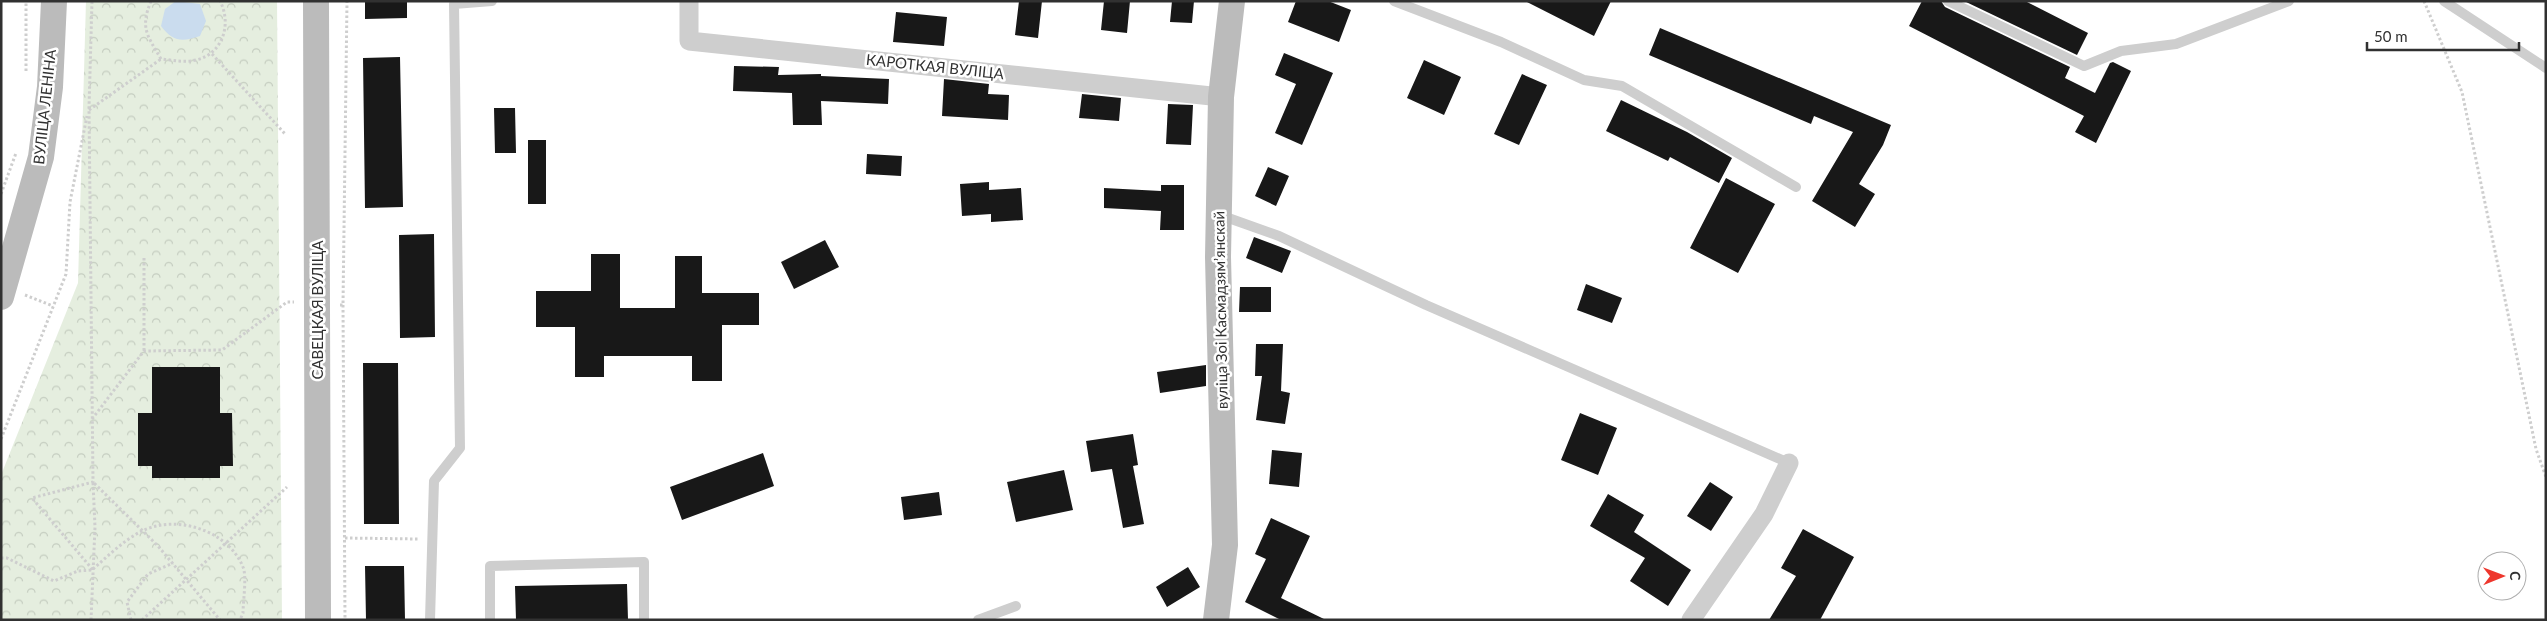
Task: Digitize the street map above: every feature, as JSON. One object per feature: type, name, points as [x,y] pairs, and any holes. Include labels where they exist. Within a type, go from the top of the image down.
[{"type":"main road","name":"ВУЛІЦА ЛЕНІНА","points":[[1,297],[41,157],[50,87],[54,1]]},
{"type":"main road","name":"САВЕЦКАЯ ВУЛІЦА","points":[[316,1],[318,620]]},
{"type":"main road","name":"вуліца Зоі Касмадзямʼянскай","points":[[1216,620],[1225,545],[1218,257],[1221,97],[1232,1]]},
{"type":"street","name":"КАРОТКАЯ ВУЛІЦА","points":[[689,1],[689,41],[1221,97]]},
{"type":"street","points":[[1691,620],[1764,514],[1789,462]]},
{"type":"lane","points":[[430,620],[434,481],[460,448],[454,4],[492,1]]},
{"type":"lane","points":[[1394,1],[1501,42],[1584,80],[1622,86],[1796,187]]},
{"type":"lane","points":[[1948,1],[2084,66],[2121,52],[2176,44],[2289,1]]},
{"type":"lane","points":[[2444,1],[2546,68]]},
{"type":"lane","points":[[1219,214],[1279,236],[1435,309],[1789,462]]},
{"type":"lane","points":[[490,620],[490,566],[644,562],[644,620]]},
{"type":"lane","points":[[978,620],[1016,606]]},
{"type":"path","points":[[26,1],[26,79]]},
{"type":"path","points":[[91,620],[93,482],[89,108],[92,1]]},
{"type":"path","points":[[151,1],[144,17],[146,34],[161,59]]},
{"type":"path","points":[[1,439],[66,274],[70,202],[89,108],[161,59],[182,62],[196,60],[212,54],[225,28],[225,11],[220,1]]},
{"type":"path","points":[[2424,1],[2462,92],[2536,449],[2546,477]]},
{"type":"path","points":[[212,54],[286,135]]},
{"type":"path","points":[[1,194],[19,144]]},
{"type":"path","points":[[92,419],[144,351],[144,258]]},
{"type":"path","points":[[144,351],[222,350],[287,302]]},
{"type":"path","points":[[343,305],[345,620]]},
{"type":"path","points":[[93,482],[173,563],[220,620]]},
{"type":"path","points":[[93,482],[32,498],[93,570]]},
{"type":"path","points":[[142,620],[287,487]]},
{"type":"path","points":[[1,558],[7,558],[54,580],[78,570],[93,570],[142,530],[164,525],[197,526],[226,544],[244,568],[243,613],[240,620]]},
{"type":"path","points":[[344,538],[432,540]]},
{"type":"path","points":[[131,620],[127,602],[148,574],[173,563]]},
{"type":"green space","points":[[86,1],[277,1],[282,620],[1,620],[1,475],[78,283]]},
{"type":"water","points":[[176,1],[200,4],[206,21],[200,36],[183,40],[174,38],[161,26],[165,9]]},
{"type":"building","points":[[365,1],[407,1],[407,18],[365,19]]},
{"type":"building","points":[[1019,1],[1042,1],[1038,38],[1015,35]]},
{"type":"building","points":[[1104,1],[1130,1],[1127,33],[1101,30]]},
{"type":"building","points":[[1172,1],[1194,1],[1192,23],[1170,22]]},
{"type":"building","points":[[1296,1],[1328,1],[1351,10],[1339,42],[1288,22]]},
{"type":"building","points":[[1525,1],[1611,1],[1594,36]]},
{"type":"building","points":[[1922,1],[1941,1],[1945,7],[2070,67],[2065,78],[2095,93],[2110,63],[2113,62],[2131,71],[2096,143],[2075,132],[2084,116],[1909,26]]},
{"type":"building","points":[[1964,1],[2025,1],[2088,33],[2077,55]]},
{"type":"building","points":[[896,12],[947,17],[944,46],[893,42]]},
{"type":"building","points":[[1660,28],[1891,125],[1883,145],[1859,184],[1875,194],[1855,227],[1812,201],[1853,132],[1814,116],[1811,124],[1649,55]]},
{"type":"building","points":[[1284,53],[1333,73],[1302,145],[1275,133],[1296,84],[1275,75]]},
{"type":"building","points":[[400,57],[403,207],[365,208],[363,58]]},
{"type":"building","points":[[1424,60],[1461,77],[1444,115],[1407,98]]},
{"type":"building","points":[[734,66],[779,67],[778,75],[821,74],[821,76],[889,79],[888,104],[821,101],[822,125],[793,125],[792,93],[733,91]]},
{"type":"building","points":[[1522,74],[1547,85],[1519,145],[1494,134]]},
{"type":"building","points":[[944,79],[989,84],[988,94],[1009,95],[1008,120],[942,116]]},
{"type":"building","points":[[1082,94],[1121,98],[1119,121],[1079,118]]},
{"type":"building","points":[[1621,100],[1687,132],[1732,158],[1719,183],[1670,157],[1668,161],[1606,131]]},
{"type":"building","points":[[1168,104],[1193,105],[1191,145],[1166,144]]},
{"type":"building","points":[[494,108],[515,108],[516,153],[495,153]]},
{"type":"building","points":[[528,140],[546,140],[546,204],[528,204]]},
{"type":"building","points":[[867,154],[902,156],[901,176],[866,174]]},
{"type":"building","points":[[1268,167],[1289,176],[1276,206],[1255,196]]},
{"type":"building","points":[[1726,178],[1775,204],[1738,273],[1690,248]]},
{"type":"building","points":[[989,182],[989,190],[1021,188],[1023,220],[991,222],[991,214],[962,216],[960,184]]},
{"type":"building","points":[[1161,185],[1184,185],[1184,230],[1160,230],[1161,211],[1104,208],[1104,188],[1161,191]]},
{"type":"building","points":[[434,234],[435,337],[400,338],[399,235]]},
{"type":"building","points":[[1254,237],[1291,251],[1282,273],[1246,258]]},
{"type":"building","points":[[825,240],[839,267],[794,289],[781,262]]},
{"type":"building","points":[[591,254],[620,254],[620,308],[675,308],[675,256],[702,256],[702,293],[759,293],[759,325],[722,325],[722,381],[692,381],[692,356],[604,356],[604,377],[575,377],[575,327],[536,327],[536,291],[591,291]]},
{"type":"building","points":[[1586,284],[1622,298],[1612,323],[1577,310]]},
{"type":"building","points":[[1240,287],[1271,287],[1271,312],[1239,312]]},
{"type":"building","points":[[1256,344],[1283,344],[1281,391],[1290,393],[1285,424],[1256,420],[1262,376],[1255,376]]},
{"type":"building","points":[[363,363],[398,363],[399,524],[364,524]]},
{"type":"building","points":[[1206,365],[1206,386],[1160,393],[1157,372]]},
{"type":"building","points":[[152,367],[220,367],[220,413],[232,413],[233,466],[220,466],[220,478],[152,478],[152,466],[138,466],[138,413],[152,413]]},
{"type":"building","points":[[1580,413],[1617,428],[1598,475],[1561,460]]},
{"type":"building","points":[[1133,434],[1138,465],[1133,466],[1144,524],[1123,528],[1112,469],[1091,472],[1086,441]]},
{"type":"building","points":[[1272,450],[1302,453],[1299,487],[1269,484]]},
{"type":"building","points":[[763,453],[774,486],[682,520],[670,487]]},
{"type":"building","points":[[1064,470],[1073,510],[1016,522],[1007,482]]},
{"type":"building","points":[[1710,482],[1733,497],[1711,531],[1687,516]]},
{"type":"building","points":[[939,492],[942,515],[904,520],[901,497]]},
{"type":"building","points":[[1608,494],[1644,515],[1634,532],[1691,570],[1668,606],[1630,581],[1645,558],[1590,526]]},
{"type":"building","points":[[1271,518],[1310,536],[1281,598],[1326,620],[1281,620],[1245,602],[1266,559],[1255,554]]},
{"type":"building","points":[[1803,529],[1854,557],[1820,620],[1769,620],[1796,576],[1781,568]]},
{"type":"building","points":[[365,566],[404,566],[405,620],[366,620]]},
{"type":"building","points":[[1188,567],[1200,587],[1167,607],[1156,587]]},
{"type":"building","points":[[627,584],[628,620],[516,620],[515,586]]}]
